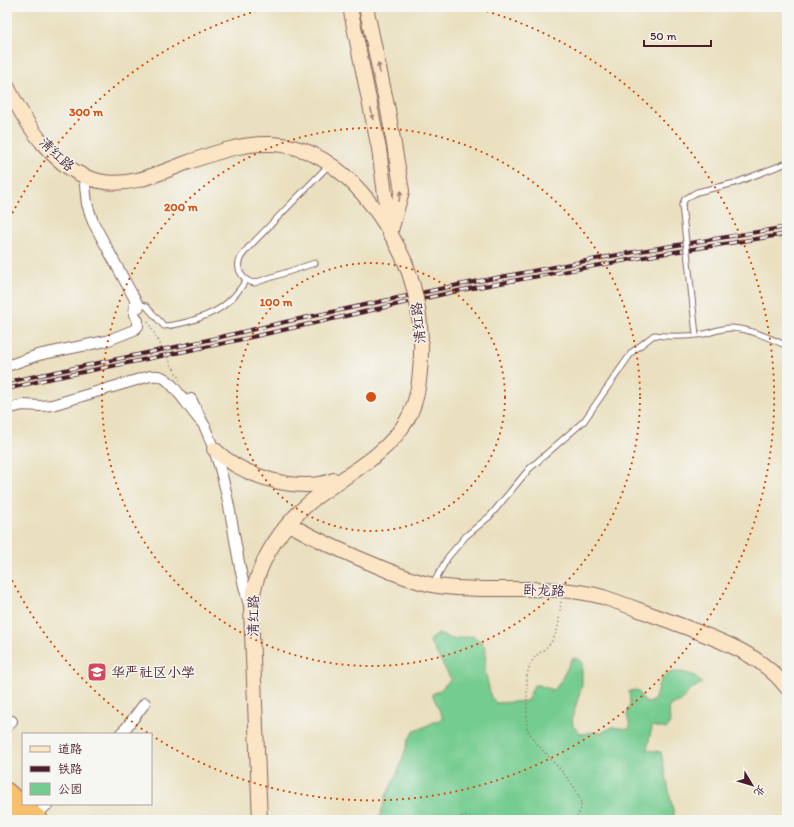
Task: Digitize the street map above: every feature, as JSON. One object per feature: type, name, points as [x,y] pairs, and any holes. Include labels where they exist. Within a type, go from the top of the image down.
[{"type":"highway","points":[[7,792],[31,819]]},
{"type":"highway","points":[[7,810],[31,819]]},
{"type":"main road","points":[[350,7],[379,149],[390,234]]},
{"type":"main road","points":[[366,7],[388,110],[402,191],[390,234]]},
{"type":"main road","name":"清红路","points":[[7,86],[26,119],[45,146],[64,164],[84,176],[108,183],[131,182],[222,151],[240,147],[280,144],[299,148],[330,164],[358,190],[372,207],[390,234],[405,262],[417,303],[421,335],[421,356],[416,396],[408,420],[385,447],[353,472],[312,500],[289,524],[270,549],[260,569],[254,589],[251,610],[260,820]]},
{"type":"main road","points":[[214,449],[227,461],[244,470],[265,478],[295,485],[308,486],[323,484],[353,472]]},
{"type":"main road","name":"卧龙路","points":[[289,524],[370,564],[432,585],[461,588],[563,590],[591,594],[618,602],[722,642],[760,662],[787,688]]},
{"type":"street","points":[[7,366],[38,355],[106,341],[134,330],[138,326],[138,321],[134,314],[138,306],[93,222],[87,204],[84,176]]},
{"type":"street","points":[[7,409],[23,405],[52,406],[150,376],[158,376],[163,377],[174,388],[197,419],[205,426]]},
{"type":"street","points":[[192,399],[214,449],[225,487],[240,572],[251,610]]},
{"type":"street","points":[[121,733],[145,703]]},
{"type":"street","points":[[31,819],[47,805]]},
{"type":"lane","points":[[696,335],[682,205],[685,199],[697,192],[735,183],[787,163]]},
{"type":"lane","points":[[315,263],[254,284],[246,280],[240,272],[239,267],[240,259],[243,254],[330,164]]},
{"type":"lane","points":[[138,306],[146,306],[164,326],[174,326],[209,314],[222,307],[236,294],[246,280]]},
{"type":"lane","points":[[432,585],[448,557],[466,536],[490,516],[529,469],[584,421],[632,352],[654,335],[676,337],[696,335],[730,328],[746,330],[787,346]]},
{"type":"path","points":[[138,306],[174,369]]},
{"type":"path","points":[[563,590],[555,637],[548,646],[531,660],[528,668],[527,729],[530,736],[565,775],[575,790],[581,804],[580,812],[575,820]]},
{"type":"path","points":[[454,820],[463,816],[483,820]]},
{"type":"green space","points":[[438,634],[453,639],[472,636],[482,642],[486,650],[485,670],[491,697],[496,703],[527,701],[534,685],[553,690],[559,684],[572,659],[575,658],[582,661],[582,685],[572,718],[573,726],[581,734],[593,732],[601,733],[612,727],[629,729],[630,726],[627,715],[630,703],[629,691],[637,690],[645,702],[649,703],[655,699],[662,678],[665,675],[678,672],[695,676],[702,683],[690,690],[681,701],[669,706],[670,724],[666,729],[652,726],[647,750],[661,752],[675,820],[379,820],[386,796],[398,772],[409,739],[413,732],[443,718],[432,694],[439,691],[451,679],[430,642],[432,638]]},
{"type":"railway","points":[[7,382],[199,342],[458,285],[628,253],[787,227]]},
{"type":"railway","points":[[7,389],[225,343],[462,290],[661,254],[787,234]]},
{"type":"place","name":"华严社区小学","points":[[97,672]]}]
